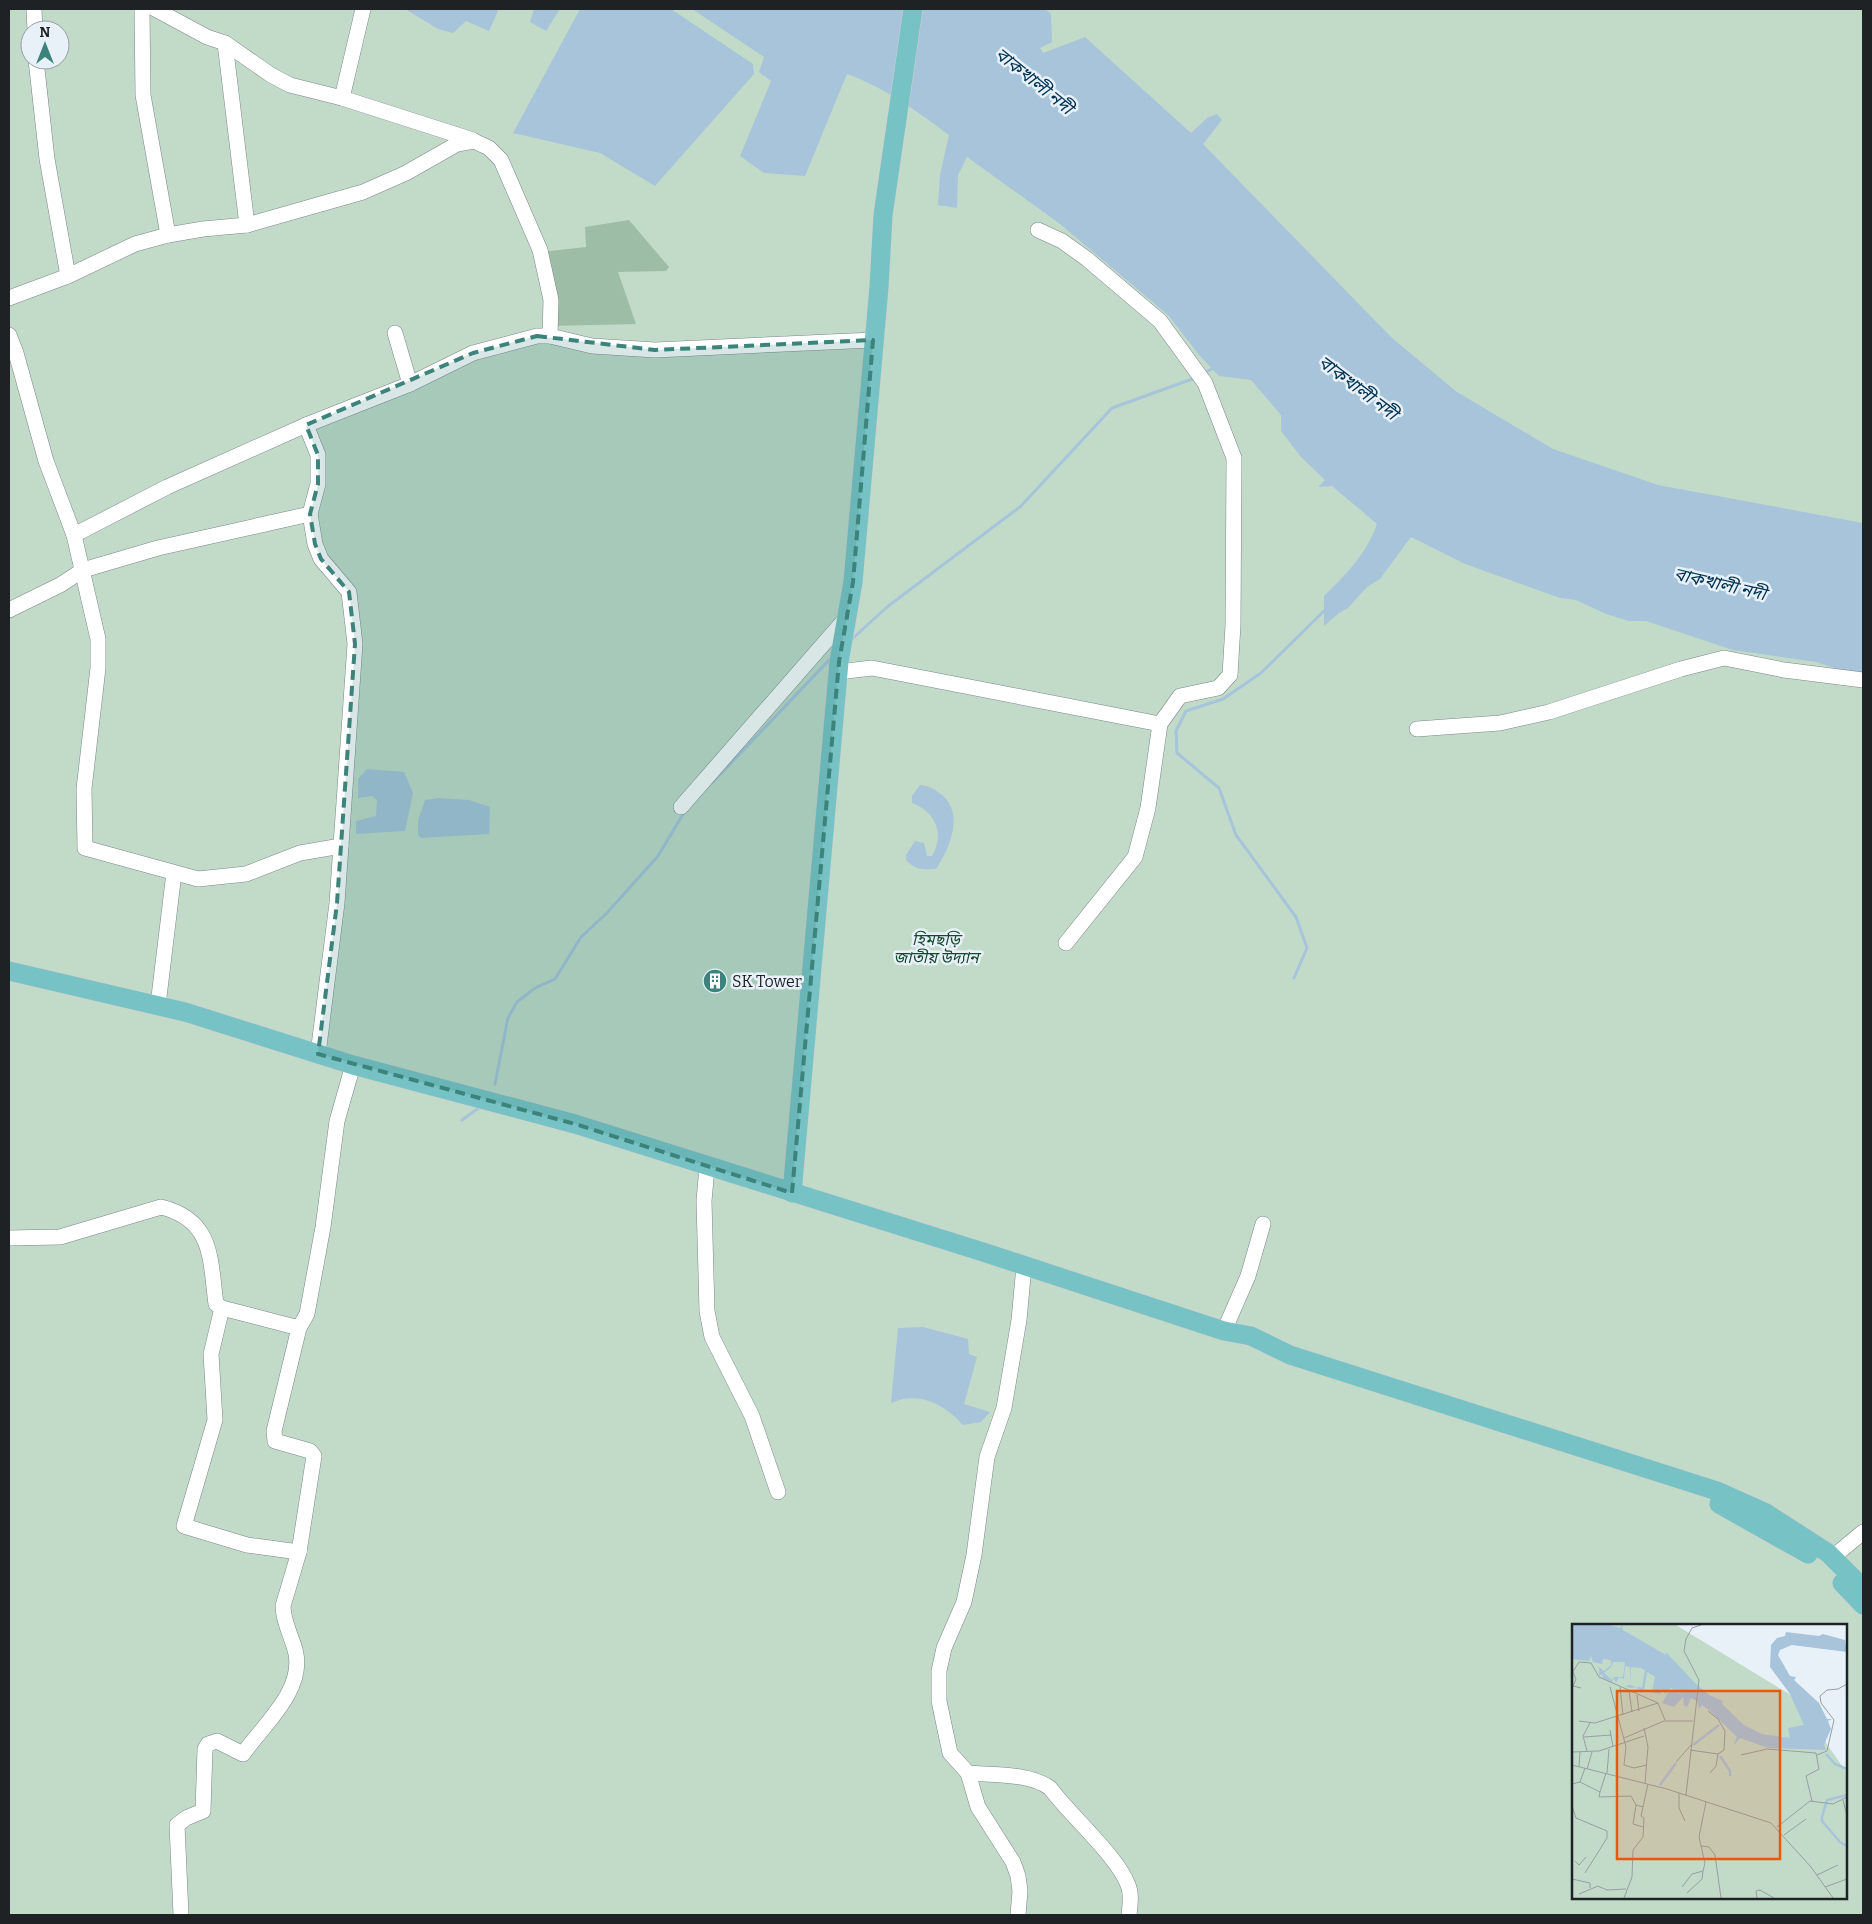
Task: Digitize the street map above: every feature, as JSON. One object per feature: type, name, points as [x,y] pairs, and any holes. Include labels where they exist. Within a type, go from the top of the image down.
[{"type":"main road","points":[[792,1193],[839,667],[842,639],[853,582],[883,215],[914,9]]},
{"type":"main road","points":[[9,971],[158,1005],[353,1066],[575,1124],[1224,1331],[1251,1336],[1290,1356],[1717,1491],[1766,1513],[1833,1557],[1863,1588]]},
{"type":"main road","points":[[1224,1331],[1244,1346],[1284,1367],[1714,1501],[1820,1560],[1863,1605]]},
{"type":"street","points":[[142,9],[143,95],[168,235]]},
{"type":"street","points":[[155,9],[208,37],[225,43],[271,75],[290,85],[342,98],[474,141],[489,148],[501,160],[540,250],[551,300],[550,336]]},
{"type":"street","points":[[342,98],[362,9]]},
{"type":"street","points":[[225,43],[247,225]]},
{"type":"street","points":[[37,70],[47,159],[68,276]]},
{"type":"street","points":[[9,298],[68,276],[135,244],[168,235],[203,229],[247,225],[363,192],[406,173],[457,144],[474,141]]},
{"type":"street","points":[[1038,230],[1062,241],[1087,259],[1160,322],[1205,383],[1234,458],[1233,625],[1230,675],[1218,688],[1180,696],[1160,724],[1148,808],[1135,857],[1066,943]]},
{"type":"street","points":[[395,333],[410,384]]},
{"type":"street","points":[[9,335],[16,353],[46,461],[74,535],[98,639],[98,668],[84,789],[84,848],[198,879],[246,874],[300,853],[341,846]]},
{"type":"street","points":[[74,535],[167,487],[306,425],[410,384],[474,353],[536,336],[550,336],[592,346],[655,350],[873,340]]},
{"type":"street","points":[[306,425],[318,455],[318,484],[310,514],[315,544],[321,560],[349,592],[353,608],[355,678],[350,712],[337,903],[318,1054]]},
{"type":"street","points":[[9,610],[60,585],[83,570],[158,548],[310,514]]},
{"type":"street","points":[[680,807],[847,617]]},
{"type":"street","points":[[1417,729],[1500,723],[1516,720],[1549,712],[1681,669],[1724,658],[1784,670],[1863,680]]},
{"type":"street","points":[[839,667],[872,668],[1160,724]]},
{"type":"street","points":[[158,1005],[174,873]]},
{"type":"street","points":[[181,1915],[177,1825],[186,1818],[203,1811],[205,1748],[208,1744],[217,1741],[244,1754],[289,1694],[297,1661],[283,1606],[299,1552],[314,1456],[310,1451],[275,1441],[274,1431],[299,1328],[307,1314],[323,1227],[337,1121],[353,1066]]},
{"type":"street","points":[[707,1167],[704,1220],[707,1312],[712,1337],[752,1416],[778,1492]]},
{"type":"street","points":[[9,1238],[60,1237],[161,1207],[177,1211],[200,1232],[209,1246],[216,1304],[222,1308],[299,1328]]},
{"type":"street","points":[[1224,1331],[1248,1276],[1263,1224]]},
{"type":"street","points":[[1018,1915],[1020,1891],[1018,1876],[1013,1862],[978,1807],[968,1774],[950,1752],[945,1737],[939,1701],[939,1671],[944,1648],[964,1602],[974,1555],[987,1457],[1004,1408],[1019,1320],[1024,1266]]},
{"type":"street","points":[[222,1308],[211,1354],[215,1420],[184,1526],[247,1545],[299,1552]]},
{"type":"street","points":[[1833,1557],[1863,1532]]},
{"type":"street","points":[[968,1774],[1020,1778],[1044,1783],[1050,1788],[1116,1865],[1128,1883],[1130,1895],[1129,1915]]},
{"type":"highlighted area","points":[[537,336],[655,350],[873,340],[853,582],[839,662],[792,1193],[575,1124],[318,1054],[337,903],[355,644],[349,592],[321,559],[315,544],[310,514],[318,484],[318,455],[306,425],[473,353]]},
{"type":"green space","name":"হিমছড়ি জাতীয় উদ্যান","points":[[9,9],[1863,9],[1863,1915],[9,1915]]},
{"type":"green space","points":[[629,220],[669,267],[666,271],[618,272],[636,324],[550,326],[541,252],[586,247],[585,227]]},
{"type":"water","points":[[405,9],[499,9],[489,31],[466,21],[453,33],[438,29]]},
{"type":"water","points":[[534,9],[560,9],[546,31],[530,22]]},
{"type":"water","points":[[580,9],[671,9],[753,64],[754,74],[655,186],[600,153],[513,133]]},
{"type":"water","name":"বাকখালী নদী","points":[[692,9],[1045,9],[1051,14],[1052,42],[1040,48],[1043,53],[1085,37],[1191,133],[1207,118],[1217,114],[1222,120],[1203,144],[1392,338],[1457,392],[1553,449],[1658,485],[1863,523],[1863,674],[1846,672],[1816,662],[1733,650],[1646,621],[1629,621],[1606,614],[1576,600],[1560,598],[1465,564],[1411,537],[1380,579],[1367,587],[1348,608],[1324,626],[1324,596],[1348,572],[1362,554],[1377,524],[1332,486],[1318,487],[1325,480],[1301,457],[1281,431],[1281,415],[1251,380],[1219,376],[1200,356],[1168,315],[1060,224],[967,157],[958,175],[957,208],[938,205],[940,175],[949,135],[900,101],[861,79],[847,74],[805,176],[764,173],[740,156],[771,81],[759,72],[764,57]]},
{"type":"water","points":[[367,769],[404,772],[413,793],[405,831],[356,834],[356,821],[376,816],[377,800],[372,796],[358,798],[358,779]]},
{"type":"water","points":[[920,785],[931,788],[941,794],[948,802],[954,821],[950,841],[936,869],[920,869],[906,860],[906,855],[915,841],[924,843],[927,856],[932,856],[938,840],[938,832],[932,818],[927,812],[912,803],[912,796]]},
{"type":"water","points":[[439,798],[469,800],[490,807],[489,834],[421,838],[418,835],[418,820],[425,800]]},
{"type":"water","points":[[923,1327],[968,1339],[969,1354],[977,1357],[964,1404],[990,1412],[981,1422],[963,1425],[944,1408],[920,1399],[903,1399],[891,1403],[898,1328]]},
{"type":"waterway","points":[[1203,374],[1215,367]]},
{"type":"waterway","points":[[851,640],[887,607],[1021,506],[1112,408],[1195,378]]},
{"type":"waterway","points":[[1294,978],[1307,948],[1296,917],[1236,835],[1219,788],[1177,753],[1176,731],[1186,711],[1223,699],[1261,673],[1327,608]]},
{"type":"waterway","points":[[712,783],[832,657]]},
{"type":"waterway","points":[[495,1084],[508,1018],[517,1002],[535,988],[555,979],[581,937],[606,914],[658,856],[685,811]]},
{"type":"waterway","points":[[462,1120],[480,1107]]},
{"type":"place","name":"SK Tower","points":[[715,981]]}]
